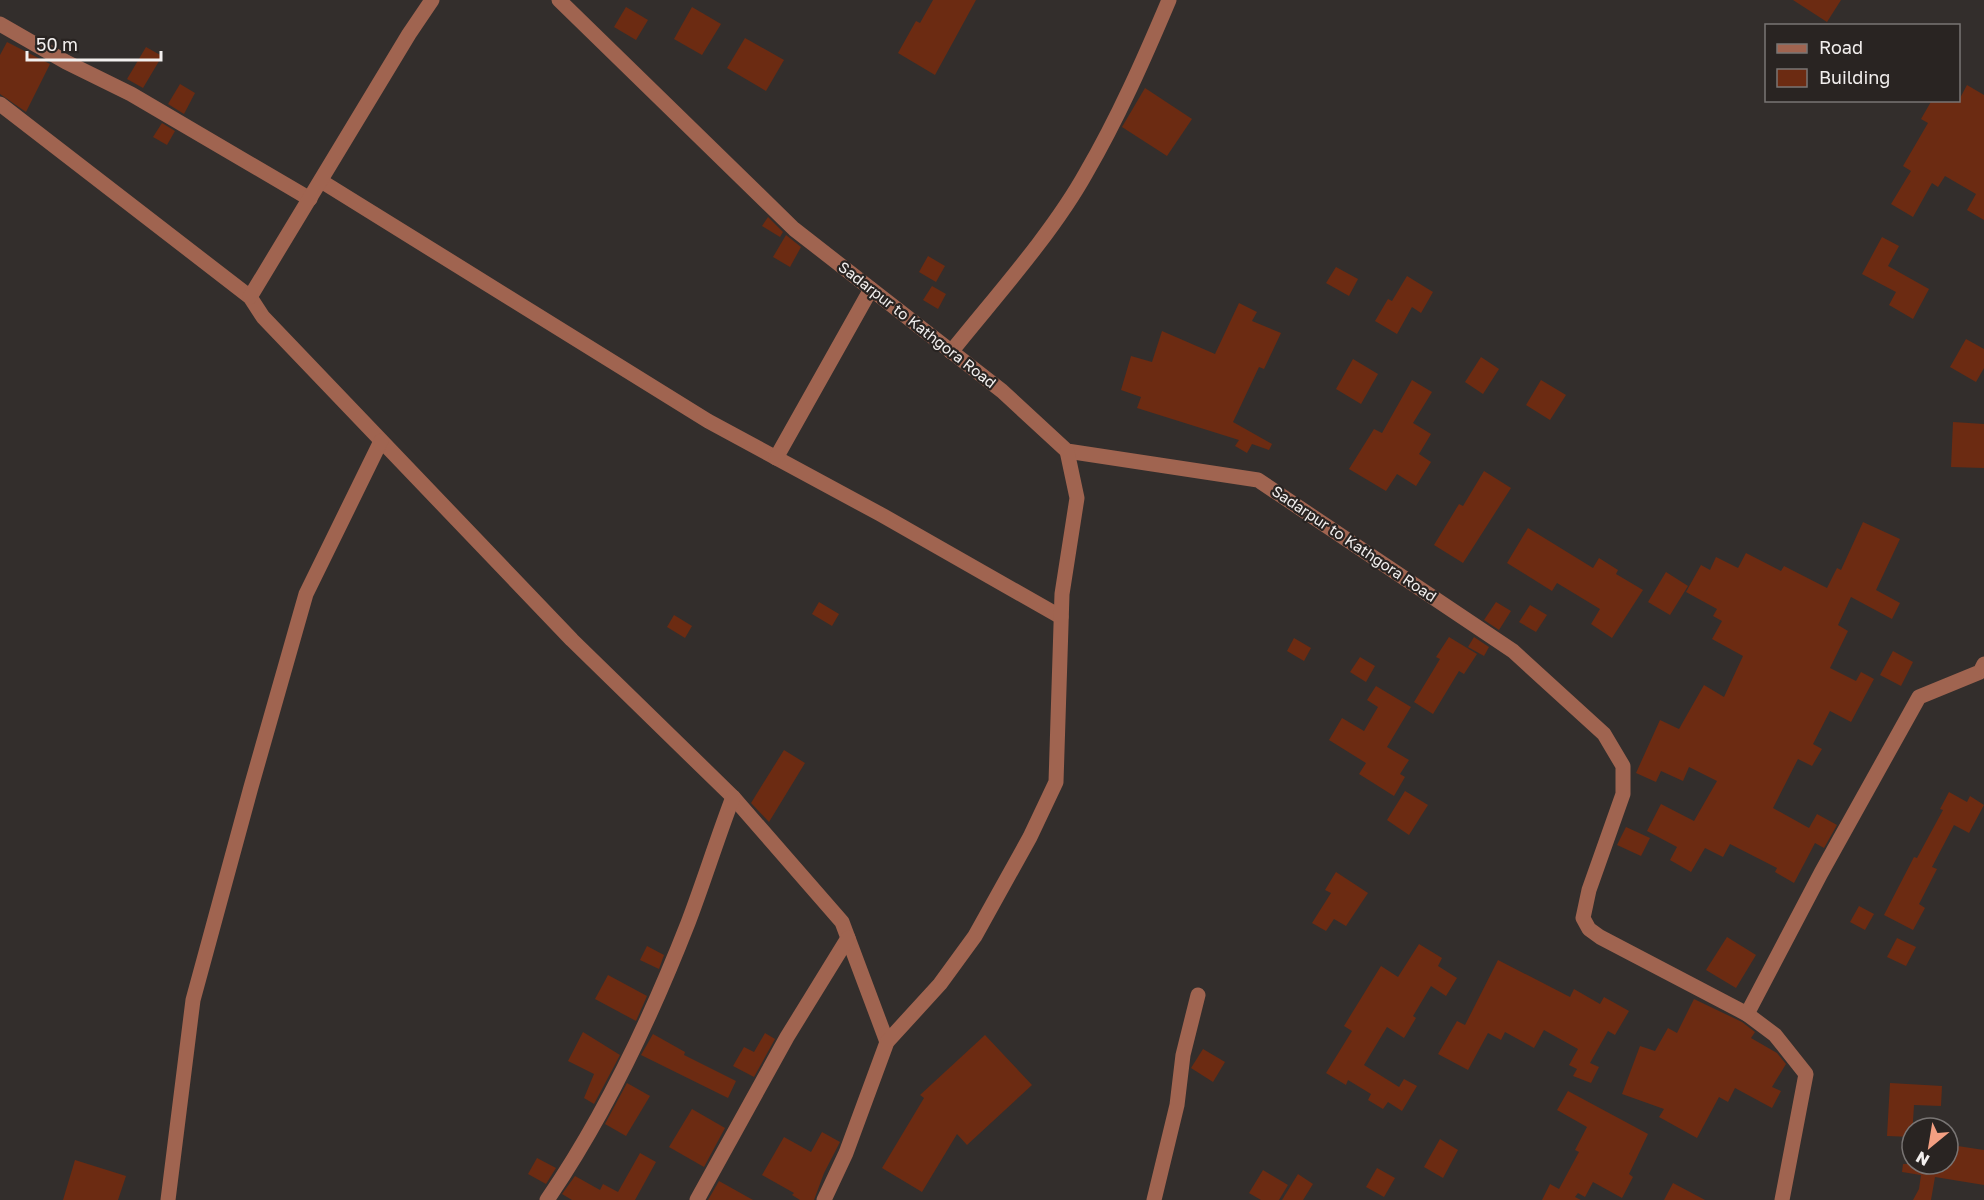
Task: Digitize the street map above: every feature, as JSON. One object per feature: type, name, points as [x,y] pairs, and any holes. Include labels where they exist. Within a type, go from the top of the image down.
[{"type":"street","points":[[250,297],[409,34],[432,0]]},
{"type":"street","name":"Sadarpur to Kathgora Road","points":[[559,0],[794,229],[1002,391],[1067,452],[1258,480],[1513,651],[1604,734],[1623,766],[1623,794],[1589,890],[1583,918],[1589,929],[1644,962],[1747,1014],[1775,1035],[1806,1074],[1782,1200]]},
{"type":"street","points":[[951,352],[1036,245],[1085,175],[1134,81],[1169,0]]},
{"type":"street","points":[[0,24],[66,62],[131,94],[310,199]]},
{"type":"street","points":[[0,104],[250,297],[262,317],[572,640],[733,797],[842,921],[887,1042]]},
{"type":"street","points":[[321,181],[708,421],[1061,617]]},
{"type":"street","points":[[776,458],[871,289]]},
{"type":"street","points":[[168,1200],[193,1000],[306,594],[381,441]]},
{"type":"street","points":[[824,1200],[846,1153],[887,1042],[940,984],[975,936],[1030,837],[1056,782],[1062,594],[1077,498],[1067,452]]},
{"type":"street","points":[[1747,1014],[1821,873],[1919,697],[1954,680],[1980,672],[1984,664]]},
{"type":"street","points":[[546,1200],[597,1119],[631,1055],[689,920],[733,797]]},
{"type":"street","points":[[697,1200],[787,1037],[848,938]]},
{"type":"street","points":[[1154,1200],[1177,1105],[1183,1055],[1198,995]]},
{"type":"building","points":[[933,0],[976,0],[935,75],[898,53],[916,21],[920,23]]},
{"type":"building","points":[[1793,0],[1841,0],[1827,22]]},
{"type":"building","points":[[626,7],[648,20],[636,40],[614,27]]},
{"type":"building","points":[[692,7],[721,24],[702,55],[674,39]]},
{"type":"building","points":[[745,38],[784,60],[766,91],[727,68]]},
{"type":"building","points":[[7,42],[50,64],[26,112],[0,94],[0,55]]},
{"type":"building","points":[[146,47],[162,56],[143,88],[127,79]]},
{"type":"building","points":[[180,84],[195,93],[184,114],[168,104]]},
{"type":"building","points":[[1967,85],[1984,95],[1984,220],[1967,210],[1976,194],[1945,176],[1938,187],[1932,183],[1913,217],[1891,204],[1911,171],[1903,166],[1928,123],[1921,119],[1931,102],[1960,102]]},
{"type":"building","points":[[1145,88],[1192,119],[1167,156],[1122,127]]},
{"type":"building","points":[[162,123],[175,131],[167,145],[153,137]]},
{"type":"building","points":[[768,217],[783,232],[780,237],[762,226]]},
{"type":"building","points":[[786,235],[801,247],[790,267],[773,257]]},
{"type":"building","points":[[1882,237],[1899,246],[1888,266],[1929,289],[1913,319],[1889,305],[1896,292],[1862,274]]},
{"type":"building","points":[[928,256],[945,266],[936,282],[919,272]]},
{"type":"building","points":[[1336,267],[1358,279],[1349,296],[1326,283]]},
{"type":"building","points":[[1407,276],[1433,292],[1421,313],[1412,307],[1397,334],[1375,321],[1388,299],[1392,301]]},
{"type":"building","points":[[932,286],[946,294],[938,309],[923,300]]},
{"type":"building","points":[[1239,303],[1257,312],[1252,321],[1281,333],[1264,369],[1259,367],[1233,422],[1272,444],[1269,450],[1252,444],[1247,453],[1235,446],[1239,440],[1137,408],[1141,397],[1121,390],[1131,356],[1152,362],[1162,331],[1215,354]]},
{"type":"building","points":[[1966,339],[1984,349],[1984,368],[1976,382],[1950,367]]},
{"type":"building","points":[[1481,357],[1499,369],[1483,394],[1465,382]]},
{"type":"building","points":[[1353,359],[1378,374],[1361,404],[1336,389]]},
{"type":"building","points":[[1412,380],[1432,392],[1413,423],[1431,434],[1419,454],[1431,462],[1416,486],[1397,474],[1386,491],[1349,469],[1374,429],[1382,433]]},
{"type":"building","points":[[1541,380],[1566,395],[1550,420],[1526,405]]},
{"type":"building","points":[[1953,422],[1984,424],[1984,468],[1951,467]]},
{"type":"building","points":[[1484,471],[1511,488],[1463,563],[1434,545],[1459,504],[1463,506]]},
{"type":"building","points":[[1863,522],[1900,539],[1876,590],[1900,603],[1892,619],[1851,597],[1838,625],[1848,631],[1830,668],[1856,681],[1861,672],[1874,679],[1851,722],[1830,711],[1813,744],[1822,749],[1812,766],[1798,759],[1773,808],[1809,828],[1817,814],[1837,825],[1824,848],[1815,843],[1794,883],[1775,872],[1777,868],[1730,844],[1723,857],[1705,848],[1691,872],[1670,860],[1677,847],[1647,831],[1661,804],[1694,821],[1717,781],[1689,767],[1683,781],[1661,771],[1656,782],[1636,773],[1660,720],[1679,729],[1704,685],[1724,697],[1743,656],[1712,639],[1722,621],[1713,616],[1717,609],[1686,592],[1701,565],[1710,570],[1716,557],[1738,568],[1746,553],[1781,571],[1784,566],[1827,588],[1837,568],[1841,570]]},
{"type":"building","points":[[1528,528],[1593,568],[1599,558],[1618,570],[1616,574],[1643,590],[1612,638],[1591,624],[1600,609],[1557,583],[1552,591],[1507,563]]},
{"type":"building","points":[[1666,572],[1688,586],[1670,615],[1648,602]]},
{"type":"building","points":[[819,602],[839,614],[832,626],[812,614]]},
{"type":"building","points":[[1496,602],[1511,611],[1499,630],[1484,620]]},
{"type":"building","points":[[1530,605],[1547,615],[1536,632],[1519,622]]},
{"type":"building","points":[[674,615],[692,626],[685,638],[667,627]]},
{"type":"building","points":[[1449,637],[1477,654],[1464,674],[1459,671],[1433,714],[1414,702],[1440,659],[1436,657]]},
{"type":"building","points":[[1474,637],[1489,647],[1484,656],[1468,647]]},
{"type":"building","points":[[1294,638],[1311,648],[1304,661],[1287,651]]},
{"type":"building","points":[[1893,651],[1913,662],[1901,686],[1880,675]]},
{"type":"building","points":[[1360,657],[1375,666],[1366,682],[1350,672]]},
{"type":"building","points":[[1376,686],[1411,707],[1387,747],[1409,760],[1400,774],[1405,777],[1394,796],[1359,774],[1366,763],[1329,740],[1342,718],[1364,731],[1378,707],[1367,700]]},
{"type":"building","points":[[784,750],[805,763],[769,822],[751,803]]},
{"type":"building","points":[[1405,791],[1428,805],[1409,835],[1387,820]]},
{"type":"building","points":[[1949,792],[1967,802],[1970,796],[1984,805],[1969,833],[1954,825],[1932,867],[1937,869],[1919,904],[1925,908],[1913,930],[1884,915],[1914,857],[1917,858],[1943,810],[1940,809]]},
{"type":"building","points":[[1626,827],[1650,838],[1641,856],[1617,845]]},
{"type":"building","points":[[1336,872],[1368,893],[1346,926],[1334,919],[1326,931],[1312,923],[1331,893],[1325,890]]},
{"type":"building","points":[[1859,906],[1874,914],[1865,930],[1850,922]]},
{"type":"building","points":[[1727,937],[1756,955],[1736,988],[1706,970]]},
{"type":"building","points":[[1897,938],[1916,947],[1906,966],[1887,957]]},
{"type":"building","points":[[1419,944],[1442,958],[1438,966],[1457,978],[1446,996],[1431,986],[1413,1016],[1416,1018],[1404,1038],[1387,1027],[1364,1065],[1399,1087],[1404,1079],[1417,1086],[1402,1111],[1388,1102],[1383,1109],[1368,1100],[1371,1094],[1348,1080],[1346,1085],[1326,1073],[1352,1031],[1344,1026],[1381,966],[1398,977]]},
{"type":"building","points":[[647,946],[664,955],[659,969],[640,960]]},
{"type":"building","points":[[1498,960],[1570,997],[1574,989],[1600,1004],[1604,997],[1629,1011],[1615,1035],[1608,1031],[1590,1063],[1599,1067],[1591,1083],[1573,1076],[1577,1069],[1569,1065],[1578,1049],[1544,1030],[1534,1048],[1505,1032],[1501,1040],[1488,1033],[1468,1070],[1438,1054],[1457,1021],[1465,1025]]},
{"type":"building","points":[[608,975],[647,996],[636,1021],[595,999]]},
{"type":"building","points":[[1694,999],[1742,1022],[1755,1032],[1751,1038],[1777,1053],[1786,1064],[1772,1087],[1781,1091],[1772,1108],[1735,1088],[1728,1102],[1719,1097],[1697,1138],[1659,1117],[1664,1109],[1622,1094],[1640,1046],[1655,1051],[1668,1028],[1677,1033]]},
{"type":"building","points":[[583,1032],[620,1055],[594,1104],[584,1098],[594,1074],[568,1061]]},
{"type":"building","points":[[765,1033],[775,1039],[754,1077],[733,1066],[744,1047],[754,1052]]},
{"type":"building","points":[[653,1034],[685,1052],[684,1055],[736,1081],[728,1098],[641,1055]]},
{"type":"building","points":[[985,1035],[1032,1085],[967,1145],[957,1134],[922,1192],[882,1168],[924,1098],[920,1095]]},
{"type":"building","points":[[1203,1049],[1225,1062],[1213,1082],[1191,1068]]},
{"type":"building","points":[[627,1083],[650,1096],[626,1136],[605,1124]]},
{"type":"building","points":[[1890,1083],[1942,1086],[1941,1106],[1914,1105],[1913,1116],[1900,1116],[1900,1137],[1887,1136]]},
{"type":"building","points":[[1568,1091],[1648,1134],[1629,1174],[1633,1177],[1622,1198],[1593,1182],[1585,1197],[1578,1193],[1575,1197],[1581,1200],[1542,1200],[1550,1184],[1559,1189],[1579,1152],[1575,1150],[1587,1127],[1557,1110]]},
{"type":"building","points":[[692,1109],[725,1128],[704,1167],[669,1147]]},
{"type":"building","points":[[822,1132],[840,1142],[824,1173],[814,1200],[800,1200],[792,1195],[794,1193],[762,1175],[784,1137],[811,1152]]},
{"type":"building","points":[[1440,1139],[1458,1150],[1443,1178],[1424,1167]]},
{"type":"building","points":[[1960,1146],[1984,1150],[1984,1185],[1935,1177],[1931,1200],[1913,1200],[1919,1189],[1921,1176],[1960,1176]]},
{"type":"building","points":[[640,1153],[656,1162],[635,1200],[572,1200],[562,1194],[575,1176],[600,1190],[603,1184],[618,1192]]},
{"type":"building","points":[[537,1158],[556,1168],[546,1184],[528,1174]]},
{"type":"building","points":[[75,1160],[126,1176],[118,1200],[63,1200]]},
{"type":"building","points":[[1377,1168],[1395,1178],[1384,1197],[1366,1187]]},
{"type":"building","points":[[1263,1170],[1288,1185],[1279,1200],[1261,1200],[1249,1193]]},
{"type":"building","points":[[1298,1174],[1313,1184],[1303,1200],[1282,1200]]},
{"type":"building","points":[[719,1181],[753,1200],[708,1200]]},
{"type":"building","points":[[1673,1183],[1705,1200],[1664,1200]]}]
